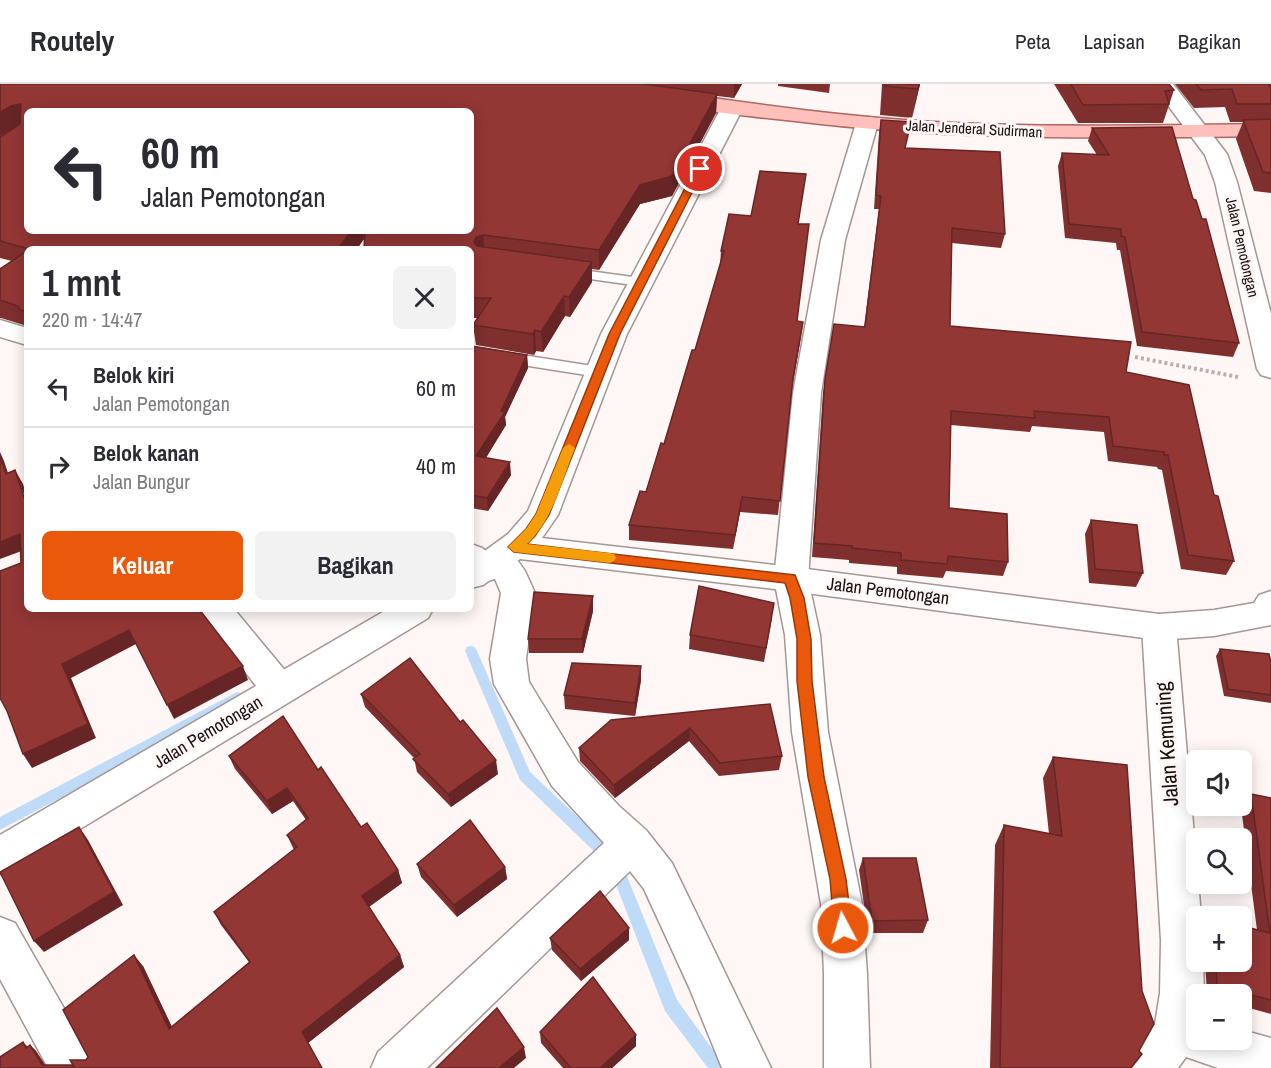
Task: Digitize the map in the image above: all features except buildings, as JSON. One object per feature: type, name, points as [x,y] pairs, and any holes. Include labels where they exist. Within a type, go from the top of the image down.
[{"type":"main road","name":"Jalan Jenderal Sudirman","points":[[651,95],[732,108],[867,123],[1003,131],[1093,133],[1271,130]]},
{"type":"street","name":"Jalan Pemotongan","points":[[1162,84],[1201,131],[1216,154],[1226,182],[1271,369]]},
{"type":"street","points":[[732,108],[640,282],[599,372],[542,515],[531,533],[488,562],[513,580],[518,593],[508,659],[512,684],[565,774],[605,818],[632,843],[658,876],[707,978],[738,1053],[748,1068]]},
{"type":"street","points":[[846,1068],[846,976],[842,911],[838,879],[816,777],[804,681],[804,639],[797,598],[791,579],[809,381],[833,240],[867,123]]},
{"type":"street","points":[[0,328],[24,337]]},
{"type":"street","name":"Jalan Pemotongan","points":[[488,562],[791,579],[1159,627],[1207,626],[1236,621],[1268,613],[1271,604]]},
{"type":"street","points":[[216,612],[279,689]]},
{"type":"street","name":"Jalan Pemotongan","points":[[0,856],[411,612]]},
{"type":"street","name":"Jalan Kemuning","points":[[1159,627],[1182,940],[1182,993],[1186,1015]]},
{"type":"street","points":[[394,1068],[632,843]]},
{"type":"street","points":[[0,937],[73,1068]]},
{"type":"street","name":"Jalan Kemuning","points":[[1150,1068],[1186,1040]]},
{"type":"street","points":[[1234,1050],[1271,1061]]},
{"type":"lane","points":[[550,270],[640,282]]},
{"type":"lane","points":[[474,352],[599,372]]},
{"type":"path","points":[[1135,357],[1248,379]]},
{"type":"waterway","points":[[471,651],[525,776],[605,852]]},
{"type":"waterway","points":[[0,824],[237,697]]},
{"type":"waterway","points":[[615,864],[671,1005],[718,1068]]},
{"type":"slow traffic","points":[[569,448],[542,515],[531,533],[514,547],[610,558]]},
{"type":"route","points":[[700,169],[614,334],[542,515],[531,533],[514,547],[791,579],[797,598],[804,639],[804,681],[816,777],[838,879],[843,928]]}]
